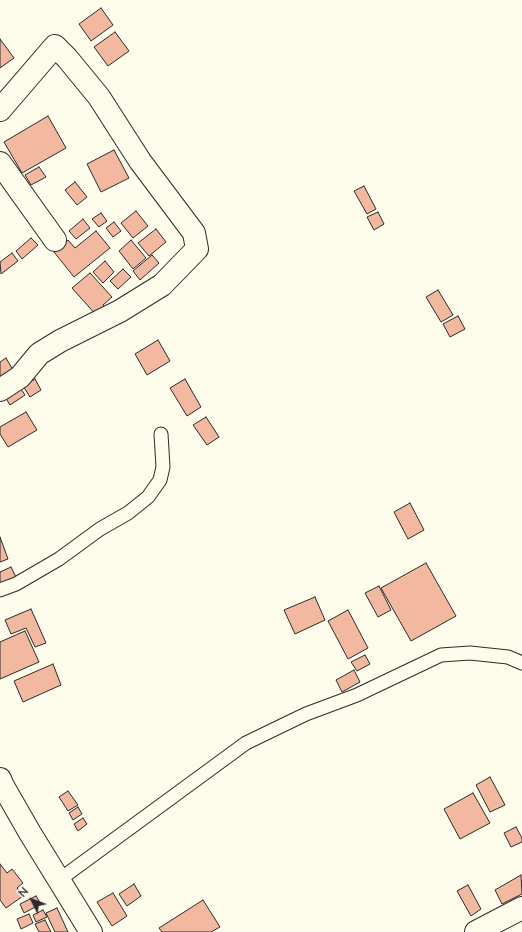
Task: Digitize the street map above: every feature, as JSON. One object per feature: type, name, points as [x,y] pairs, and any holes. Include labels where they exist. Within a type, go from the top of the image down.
[{"type":"street","points":[[0,110],[54,46],[67,58],[99,97],[140,161],[194,233],[197,249],[162,285],[120,311],[60,341],[39,354],[20,378],[0,390]]},
{"type":"street","points":[[0,163],[55,240]]},
{"type":"street","points":[[0,779],[30,833],[91,932]]},
{"type":"street","points":[[476,932],[522,908]]},
{"type":"lane","points":[[0,590],[16,584],[59,559],[100,529],[128,513],[148,497],[160,480],[163,467],[161,434]]},
{"type":"lane","points":[[59,880],[246,743],[306,714],[357,695],[441,655],[470,653],[508,657],[522,663]]},
{"type":"building","points":[[101,8],[113,25],[91,41],[79,24]]},
{"type":"building","points":[[115,32],[129,51],[108,66],[94,47]]},
{"type":"building","points":[[0,39],[14,58],[0,68]]},
{"type":"building","points":[[48,116],[66,148],[22,173],[4,142]]},
{"type":"building","points":[[114,150],[129,178],[101,192],[87,164]]},
{"type":"building","points":[[39,167],[46,177],[31,185],[25,175]]},
{"type":"building","points":[[75,182],[87,197],[77,205],[65,190]]},
{"type":"building","points":[[364,186],[376,209],[367,214],[354,191]]},
{"type":"building","points":[[136,211],[148,226],[133,238],[121,223]]},
{"type":"building","points":[[378,212],[384,224],[374,230],[367,217]]},
{"type":"building","points":[[101,213],[107,221],[99,227],[92,219]]},
{"type":"building","points":[[83,219],[90,228],[76,239],[69,231]]},
{"type":"building","points":[[114,222],[121,231],[113,237],[106,228]]},
{"type":"building","points":[[156,229],[166,242],[149,256],[138,243]]},
{"type":"building","points":[[96,231],[110,248],[74,277],[54,252],[68,240],[75,248]]},
{"type":"building","points":[[31,238],[38,245],[22,259],[16,251]]},
{"type":"building","points":[[131,240],[146,258],[133,269],[119,251]]},
{"type":"building","points":[[12,253],[18,261],[1,274],[0,262]]},
{"type":"building","points":[[152,255],[159,263],[140,280],[133,271]]},
{"type":"building","points":[[105,261],[114,272],[103,283],[93,272]]},
{"type":"building","points":[[123,269],[131,277],[118,289],[110,281]]},
{"type":"building","points":[[90,273],[112,297],[103,305],[106,309],[97,316],[72,288]]},
{"type":"building","points":[[438,290],[453,315],[441,322],[426,297]]},
{"type":"building","points":[[458,316],[465,329],[450,337],[443,324]]},
{"type":"building","points":[[158,340],[170,361],[147,375],[135,354]]},
{"type":"building","points":[[6,358],[16,375],[0,378],[0,362]]},
{"type":"building","points":[[35,379],[41,390],[30,397],[23,386]]},
{"type":"building","points":[[185,379],[201,407],[187,416],[170,388]]},
{"type":"building","points":[[17,383],[25,395],[10,405],[2,392]]},
{"type":"building","points":[[26,412],[37,430],[8,447],[0,434],[0,427]]},
{"type":"building","points":[[206,417],[219,437],[207,445],[193,425]]},
{"type":"building","points":[[410,503],[424,530],[408,539],[394,512]]},
{"type":"building","points":[[0,537],[8,559],[0,562]]},
{"type":"building","points":[[426,563],[456,616],[411,641],[381,588]]},
{"type":"building","points":[[11,567],[16,577],[0,585],[0,572]]},
{"type":"building","points":[[379,586],[391,610],[378,617],[365,593]]},
{"type":"building","points":[[315,597],[325,620],[295,634],[284,610]]},
{"type":"building","points":[[31,609],[46,643],[35,647],[26,628],[11,634],[5,620]]},
{"type":"building","points":[[348,610],[368,648],[348,659],[328,621]]},
{"type":"building","points":[[25,631],[39,662],[0,679],[0,642]]},
{"type":"building","points":[[365,655],[370,664],[357,671],[351,662]]},
{"type":"building","points":[[53,664],[61,685],[23,702],[14,681]]},
{"type":"building","points":[[354,670],[360,682],[342,692],[336,680]]},
{"type":"building","points":[[490,777],[505,805],[490,812],[476,785]]},
{"type":"building","points":[[68,791],[78,805],[68,811],[59,797]]},
{"type":"building","points":[[473,793],[490,823],[460,839],[444,809]]},
{"type":"building","points":[[78,807],[82,814],[73,820],[69,813]]},
{"type":"building","points":[[83,818],[87,824],[78,831],[74,824]]},
{"type":"building","points":[[516,827],[522,838],[522,842],[511,847],[504,833]]},
{"type":"building","points":[[0,864],[7,873],[12,869],[23,883],[17,888],[23,896],[6,908],[0,900]]},
{"type":"building","points":[[521,875],[522,894],[502,904],[495,890]]},
{"type":"building","points":[[134,884],[141,896],[127,906],[119,894]]},
{"type":"building","points":[[468,885],[481,909],[471,916],[457,891]]},
{"type":"building","points":[[113,893],[127,916],[112,926],[97,902]]},
{"type":"building","points":[[36,896],[41,904],[24,913],[20,904]]},
{"type":"building","points":[[203,900],[220,927],[211,932],[162,932],[159,928]]},
{"type":"building","points":[[57,908],[68,932],[55,932],[46,913]]},
{"type":"building","points":[[43,910],[47,917],[36,922],[33,915]]},
{"type":"building","points":[[29,914],[33,923],[21,929],[17,919]]},
{"type":"building","points":[[45,920],[51,932],[39,932],[35,924]]}]
